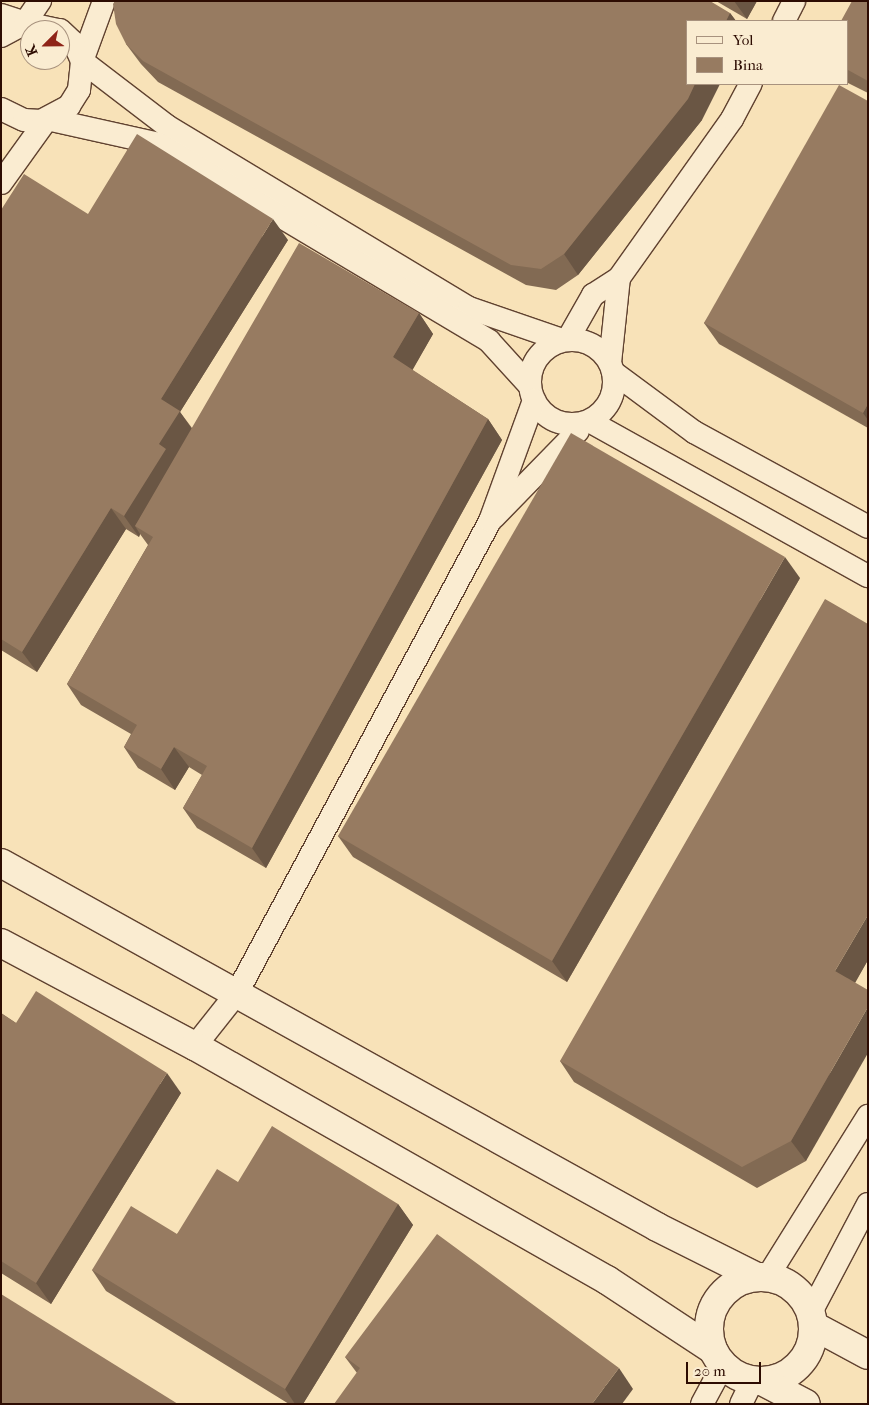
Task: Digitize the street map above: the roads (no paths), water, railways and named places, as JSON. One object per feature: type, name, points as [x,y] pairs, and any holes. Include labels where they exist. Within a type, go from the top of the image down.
[{"type":"street","points":[[28,20],[40,1]]},
{"type":"street","points":[[1,183],[47,119],[70,106],[79,90],[82,61],[104,1]]},
{"type":"street","points":[[784,20],[794,1]]},
{"type":"street","points":[[1,15],[20,21]]},
{"type":"street","points":[[1,36],[20,26]]},
{"type":"street","points":[[70,39],[74,43],[82,61],[166,126],[469,308],[565,340],[593,345],[612,368],[694,432],[868,527]]},
{"type":"street","points":[[195,1046],[237,993],[490,521],[532,393],[538,357],[565,340],[594,295],[619,278],[732,119],[750,85]]},
{"type":"street","points":[[1,109],[24,120],[47,119],[159,144],[489,341],[532,393],[560,423],[586,422],[868,576]]},
{"type":"street","points":[[490,521],[571,443],[586,422],[610,401],[619,278]]},
{"type":"street","points":[[1,863],[657,1228],[762,1276],[795,1288],[812,1319],[868,1355]]},
{"type":"street","points":[[1,943],[195,1046],[607,1280],[718,1357],[752,1389],[806,1404]]},
{"type":"street","points":[[702,1404],[718,1357],[709,1334],[715,1302],[739,1280],[762,1276],[868,1116]]},
{"type":"street","points":[[752,1389],[794,1370],[812,1342],[812,1319],[868,1204]]}]
